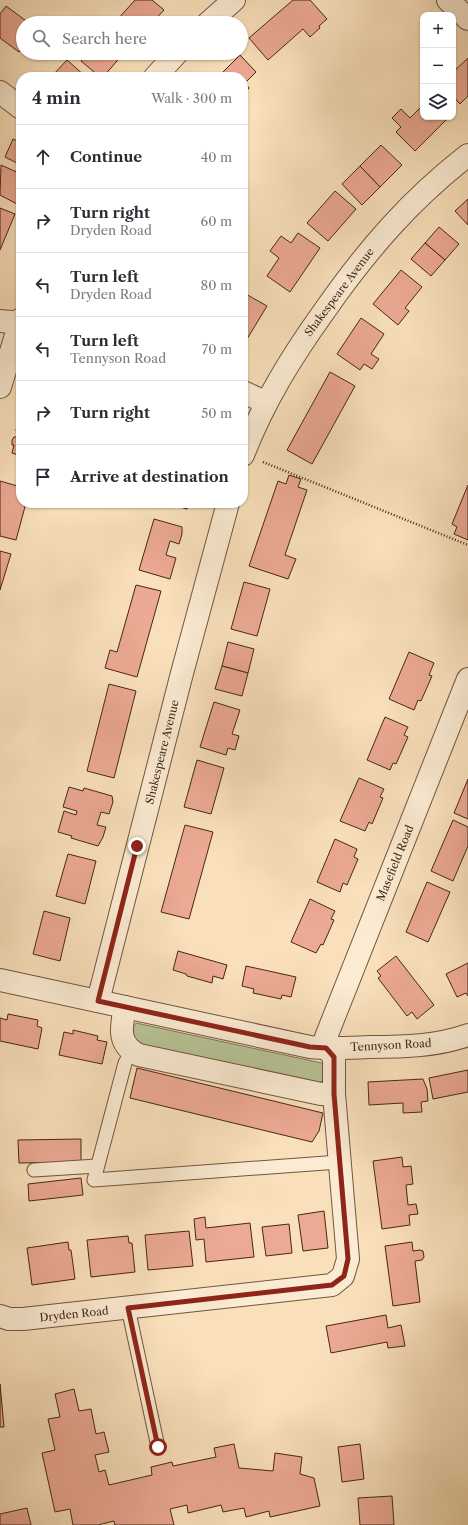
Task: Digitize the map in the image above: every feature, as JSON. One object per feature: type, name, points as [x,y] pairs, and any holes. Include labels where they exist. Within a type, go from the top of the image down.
[{"type":"street","points":[[216,16],[234,0]]},
{"type":"street","points":[[448,0],[468,19]]},
{"type":"street","points":[[160,72],[171,60]]},
{"type":"street","points":[[0,92],[16,104]]},
{"type":"street","name":"Shakespeare Avenue","points":[[248,443],[277,381],[311,329],[366,254],[426,189],[468,155]]},
{"type":"street","points":[[0,387],[15,322]]},
{"type":"street","points":[[248,394],[266,402]]},
{"type":"street","name":"Shakespeare Avenue","points":[[98,1001],[181,677],[227,508]]},
{"type":"street","name":"Masefield Road","points":[[326,1048],[326,1037],[468,679]]},
{"type":"street","name":"Tennyson Road","points":[[0,980],[310,1047],[409,1046],[438,1043],[468,1035]]},
{"type":"street","points":[[125,1007],[122,1023],[122,1035],[125,1045],[131,1052],[139,1055],[321,1094],[334,1094]]},
{"type":"street","name":"Dryden Road","points":[[0,1316],[9,1320],[23,1319],[332,1285],[344,1276],[348,1259],[334,1094],[334,1057],[326,1048]]},
{"type":"lane","points":[[131,1052],[125,1063],[94,1180],[339,1162]]},
{"type":"lane","points":[[34,1170],[97,1166]]},
{"type":"lane","points":[[128,1308],[158,1447]]},
{"type":"path","points":[[248,456],[468,546]]},
{"type":"green space","points":[[136,1023],[326,1064],[325,1077],[316,1085],[141,1048],[131,1039],[133,1027]]},
{"type":"building","points":[[135,0],[152,0],[164,10],[158,16],[121,16]]},
{"type":"building","points":[[293,0],[310,0],[327,19],[310,37],[303,29],[268,60],[249,38]]},
{"type":"building","points":[[6,6],[20,16],[16,16],[16,50],[0,38],[0,14]]},
{"type":"building","points":[[468,58],[468,96],[460,104],[456,99],[456,69]]},
{"type":"building","points":[[67,60],[80,72],[56,72]]},
{"type":"building","points":[[118,60],[107,72],[94,72],[81,61]]},
{"type":"building","points":[[235,60],[245,60],[256,72],[248,80],[248,72],[223,72]]},
{"type":"building","points":[[420,108],[420,120],[446,120],[415,151],[396,132],[401,127],[392,118],[401,109],[410,118]]},
{"type":"building","points":[[13,139],[16,140],[16,162],[5,157]]},
{"type":"building","points":[[381,145],[402,165],[380,187],[360,166]]},
{"type":"building","points":[[1,165],[16,172],[16,203],[0,195]]},
{"type":"building","points":[[360,166],[380,187],[362,205],[342,184]]},
{"type":"building","points":[[335,191],[356,209],[328,241],[307,223]]},
{"type":"building","points":[[468,199],[468,225],[455,211]]},
{"type":"building","points":[[0,208],[15,214],[0,250]]},
{"type":"building","points":[[439,227],[459,244],[445,260],[425,243]]},
{"type":"building","points":[[298,233],[320,248],[290,292],[267,276],[279,258],[270,251],[281,236],[291,243]]},
{"type":"building","points":[[425,243],[445,260],[431,276],[411,259]]},
{"type":"building","points":[[401,270],[422,287],[405,308],[409,311],[398,325],[373,304]]},
{"type":"building","points":[[248,295],[267,306],[248,337]]},
{"type":"building","points":[[361,318],[384,334],[371,354],[379,359],[372,369],[364,364],[360,370],[337,354]]},
{"type":"building","points":[[330,372],[355,386],[312,464],[287,450]]},
{"type":"building","points":[[16,437],[16,454],[12,453],[14,445],[12,445],[12,440]]},
{"type":"building","points":[[289,475],[301,479],[298,487],[307,490],[285,555],[296,559],[288,579],[249,566],[278,481],[286,484]]},
{"type":"building","points":[[0,481],[16,486],[16,508],[25,508],[16,540],[0,536]]},
{"type":"building","points":[[468,485],[468,540],[454,534],[457,527],[452,524]]},
{"type":"building","points":[[154,519],[182,527],[182,534],[179,544],[170,541],[166,555],[176,558],[170,579],[139,570]]},
{"type":"building","points":[[0,551],[11,554],[0,590]]},
{"type":"building","points":[[244,582],[270,589],[257,636],[231,629]]},
{"type":"building","points":[[136,585],[161,591],[137,677],[105,668],[110,650],[117,652]]},
{"type":"building","points":[[228,642],[254,649],[248,673],[222,666]]},
{"type":"building","points":[[409,652],[434,663],[429,675],[432,676],[421,701],[418,700],[414,710],[389,699]]},
{"type":"building","points":[[222,666],[248,673],[242,696],[215,689]]},
{"type":"building","points":[[109,684],[136,691],[114,778],[87,771]]},
{"type":"building","points":[[214,702],[240,710],[232,734],[239,736],[235,750],[228,748],[226,755],[200,747]]},
{"type":"building","points":[[385,717],[408,727],[404,735],[408,737],[396,764],[393,763],[390,770],[367,760]]},
{"type":"building","points":[[197,760],[224,768],[211,814],[184,807]]},
{"type":"building","points":[[359,778],[384,789],[380,797],[383,798],[372,824],[369,822],[365,831],[340,821]]},
{"type":"building","points":[[468,779],[468,819],[454,813]]},
{"type":"building","points":[[69,787],[83,791],[84,788],[112,796],[113,802],[109,814],[101,812],[97,825],[106,827],[98,846],[71,838],[72,836],[58,832],[64,811],[76,815],[77,811],[63,807]]},
{"type":"building","points":[[453,820],[468,827],[468,846],[453,881],[431,871]]},
{"type":"building","points":[[185,825],[213,832],[189,919],[161,912]]},
{"type":"building","points":[[335,839],[357,849],[354,857],[358,859],[347,885],[343,883],[340,892],[317,882]]},
{"type":"building","points":[[68,854],[96,861],[85,904],[56,896]]},
{"type":"building","points":[[427,882],[450,892],[428,942],[406,932]]},
{"type":"building","points":[[310,899],[335,911],[331,919],[334,920],[323,945],[321,944],[316,953],[291,942]]},
{"type":"building","points":[[44,911],[70,918],[60,961],[33,954]]},
{"type":"building","points":[[178,951],[227,965],[223,979],[213,976],[212,983],[187,976],[186,974],[173,970]]},
{"type":"building","points":[[396,956],[434,1005],[417,1019],[412,1012],[407,1016],[378,978],[381,976],[377,971]]},
{"type":"building","points":[[468,963],[468,996],[466,993],[457,997],[446,974]]},
{"type":"building","points":[[246,966],[296,977],[291,997],[282,995],[281,999],[253,993],[254,989],[242,986]]},
{"type":"building","points":[[8,1014],[38,1020],[37,1026],[42,1028],[38,1049],[0,1041],[0,1018],[7,1020]]},
{"type":"building","points":[[73,1030],[98,1036],[97,1040],[107,1042],[102,1064],[59,1055],[64,1032],[73,1034]]},
{"type":"building","points":[[137,1068],[323,1113],[319,1131],[312,1142],[130,1098]]},
{"type":"building","points":[[468,1070],[468,1092],[433,1099],[429,1078]]},
{"type":"building","points":[[423,1079],[427,1089],[428,1101],[421,1102],[422,1112],[403,1113],[403,1103],[369,1105],[368,1082]]},
{"type":"building","points":[[81,1139],[81,1162],[19,1163],[18,1140]]},
{"type":"building","points":[[402,1157],[403,1167],[411,1166],[413,1184],[406,1185],[408,1205],[416,1204],[418,1214],[409,1215],[410,1225],[382,1229],[373,1161]]},
{"type":"building","points":[[81,1178],[83,1195],[29,1201],[28,1184]]},
{"type":"building","points":[[324,1211],[328,1248],[303,1251],[298,1215]]},
{"type":"building","points":[[205,1217],[206,1228],[250,1223],[254,1257],[206,1262],[204,1239],[196,1240],[194,1219]]},
{"type":"building","points":[[289,1224],[292,1253],[266,1256],[262,1227]]},
{"type":"building","points":[[189,1231],[193,1266],[148,1270],[145,1235]]},
{"type":"building","points":[[128,1236],[129,1243],[132,1243],[135,1272],[91,1277],[87,1240]]},
{"type":"building","points":[[68,1242],[69,1250],[71,1250],[75,1279],[32,1285],[27,1248]]},
{"type":"building","points":[[412,1242],[413,1251],[423,1251],[424,1257],[422,1260],[415,1261],[420,1302],[393,1306],[385,1246]]},
{"type":"building","points":[[386,1315],[388,1328],[401,1325],[405,1346],[388,1348],[387,1342],[331,1353],[326,1326]]},
{"type":"building","points":[[0,1384],[4,1427],[0,1427]]},
{"type":"building","points":[[74,1389],[79,1411],[91,1409],[96,1434],[104,1432],[109,1452],[95,1455],[99,1472],[105,1470],[109,1485],[152,1475],[151,1467],[172,1462],[173,1466],[216,1457],[214,1448],[234,1444],[239,1468],[273,1471],[275,1453],[302,1457],[300,1474],[314,1478],[320,1506],[270,1517],[269,1511],[246,1517],[244,1508],[223,1512],[221,1505],[188,1513],[187,1505],[170,1509],[174,1525],[115,1525],[114,1521],[98,1525],[73,1525],[70,1509],[55,1512],[42,1453],[55,1450],[48,1419],[60,1417],[55,1394]]},
{"type":"building","points":[[360,1444],[364,1479],[342,1482],[338,1447]]},
{"type":"building","points":[[392,1496],[394,1525],[360,1525],[358,1498]]},
{"type":"building","points":[[27,1508],[31,1525],[0,1525],[0,1514]]},
{"type":"route","points":[[137,846],[98,1001],[310,1047],[326,1048],[334,1057],[334,1094],[348,1259],[344,1276],[332,1285],[128,1308],[130,1325],[158,1447]]}]
